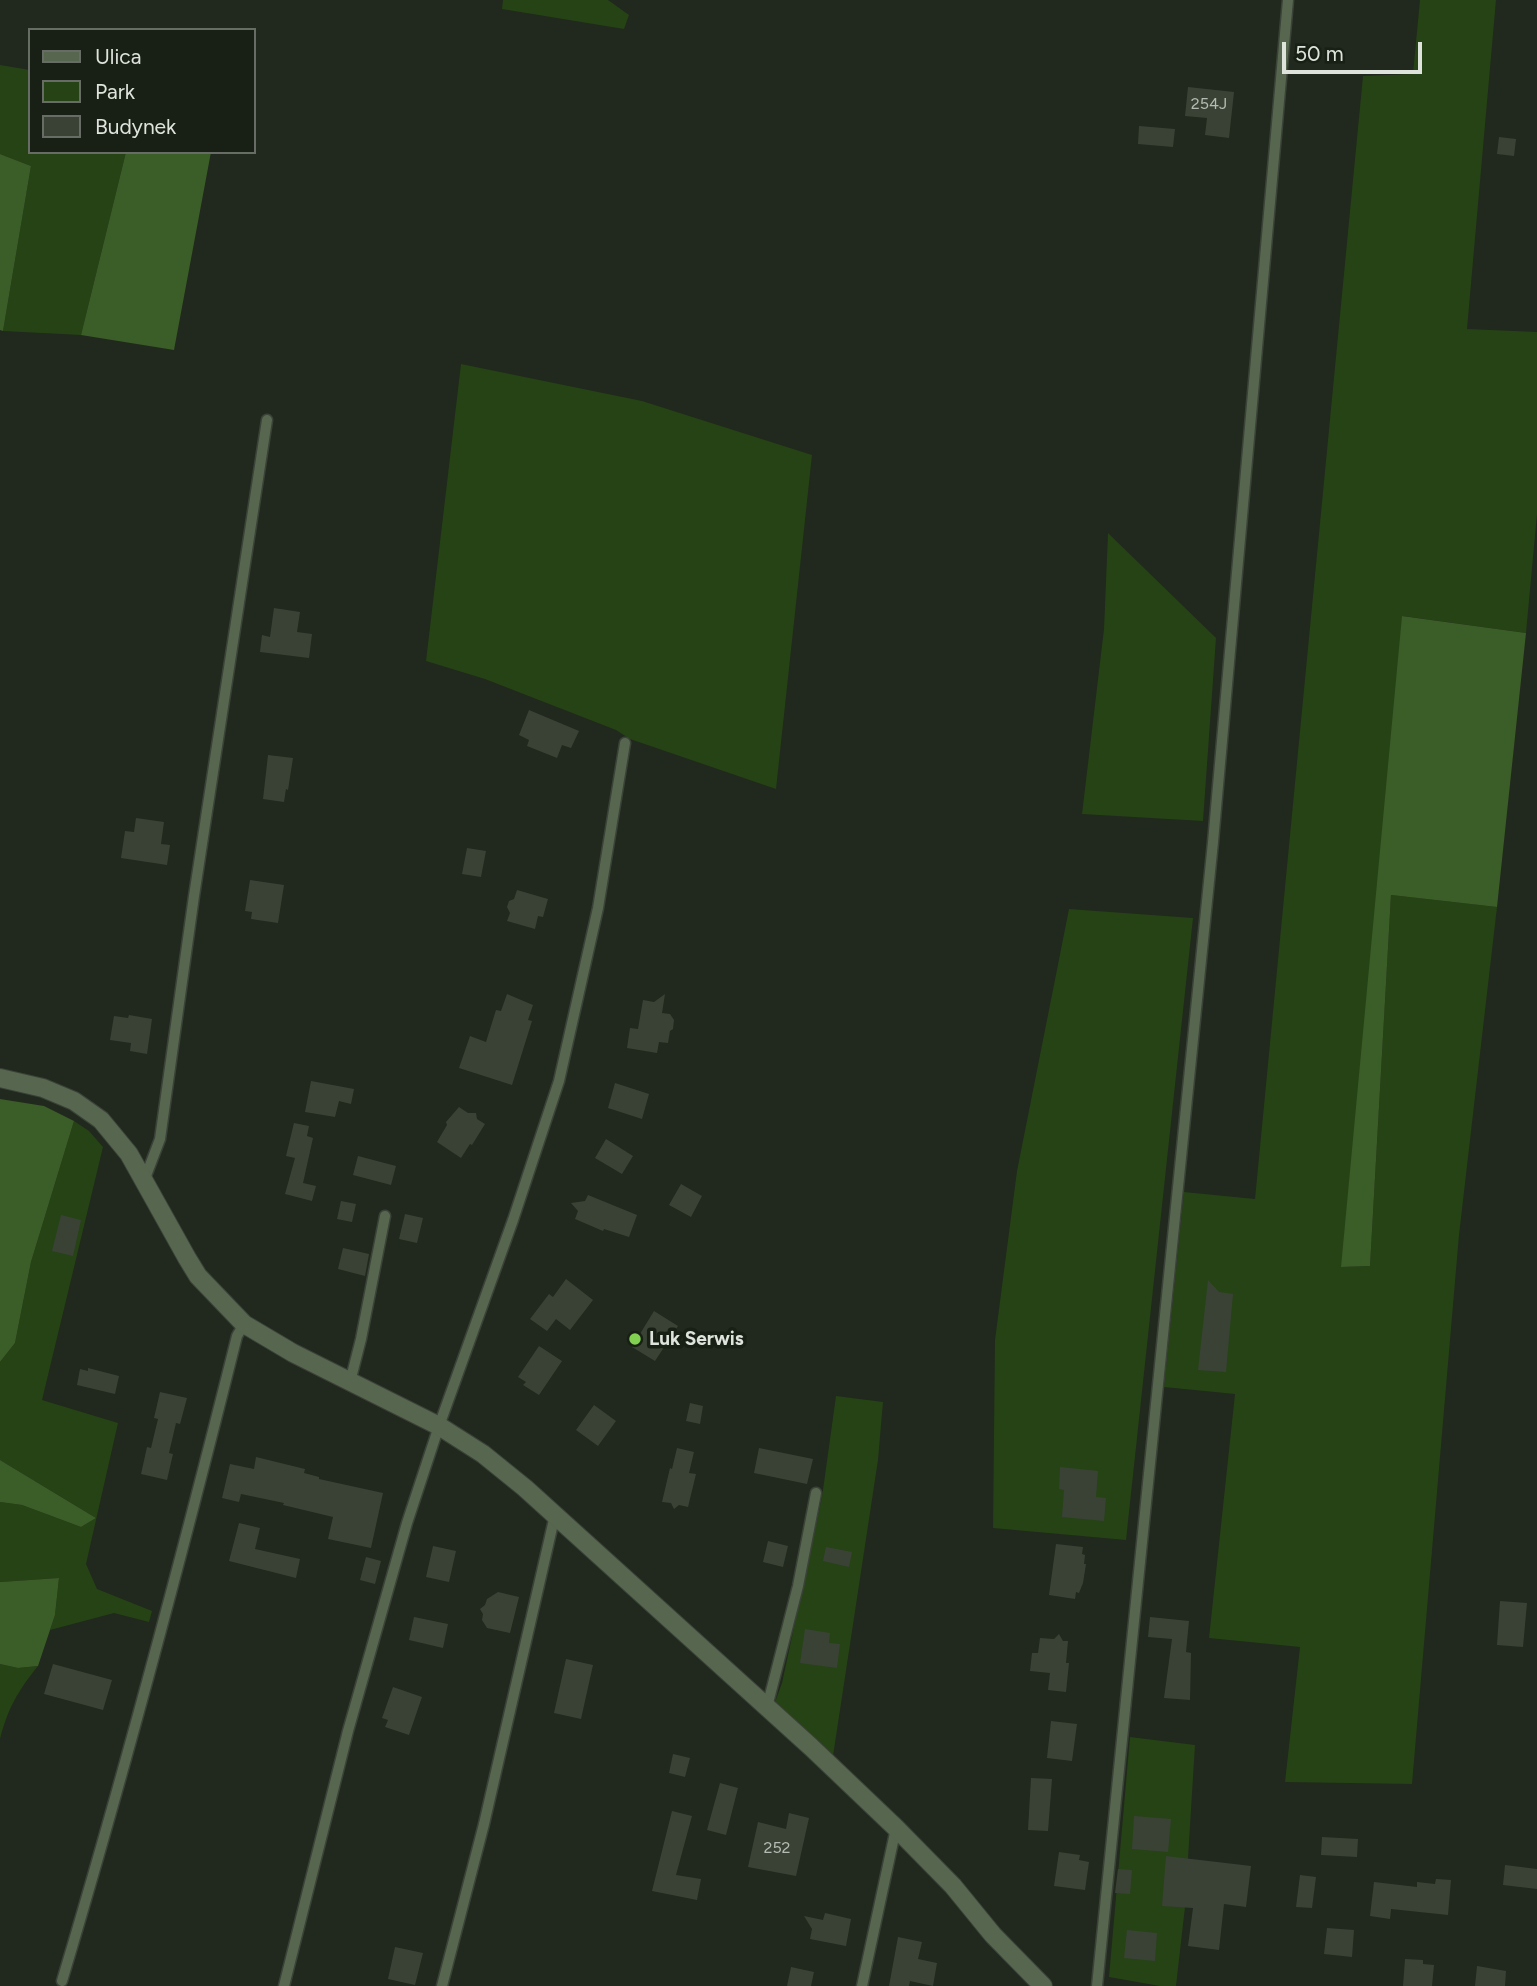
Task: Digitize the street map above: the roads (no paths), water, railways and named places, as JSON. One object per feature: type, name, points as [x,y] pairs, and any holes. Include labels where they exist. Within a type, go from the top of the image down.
[{"type":"street","points":[[0,1078],[43,1088],[74,1101],[101,1121],[129,1154],[198,1276],[244,1324],[293,1353],[439,1426],[483,1454],[525,1488],[896,1828],[953,1886],[993,1935],[1043,1986]]},
{"type":"lane","points":[[1097,1986],[1215,814],[1288,0]]},
{"type":"lane","points":[[144,1181],[160,1139],[267,420]]},
{"type":"lane","points":[[284,1986],[348,1731],[407,1522],[559,1081],[598,908],[625,743]]},
{"type":"lane","points":[[350,1382],[385,1216]]},
{"type":"lane","points":[[62,1981],[102,1848],[182,1555],[237,1336],[244,1324]]},
{"type":"lane","points":[[767,1707],[797,1586],[816,1493]]},
{"type":"lane","points":[[442,1986],[484,1824],[555,1515]]},
{"type":"lane","points":[[862,1986],[896,1828]]},
{"type":"place","name":"Luk Serwis","points":[[635,1339]]}]
